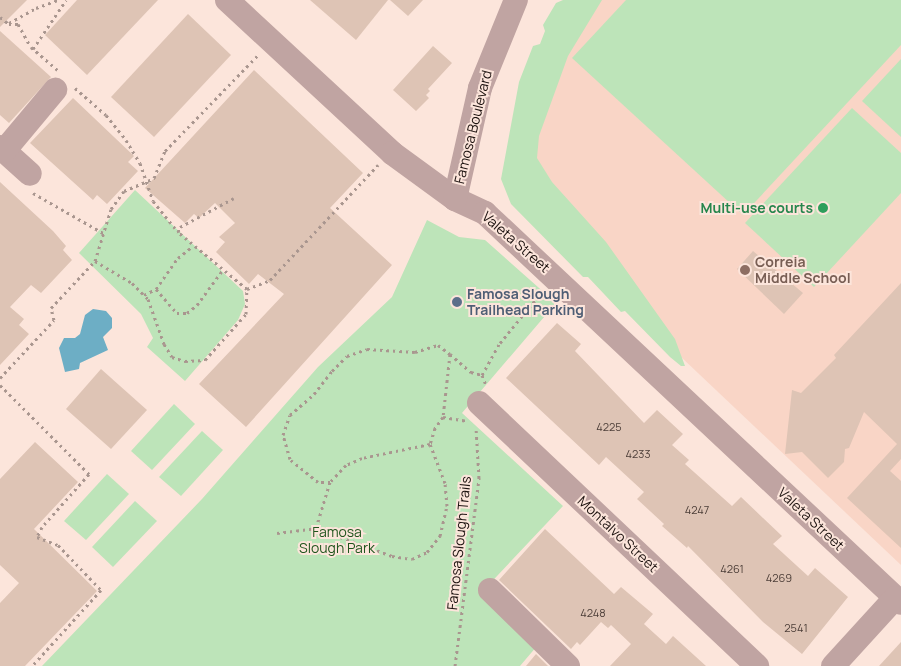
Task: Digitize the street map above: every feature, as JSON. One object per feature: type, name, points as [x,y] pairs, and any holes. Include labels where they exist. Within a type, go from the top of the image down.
[{"type":"street","name":"Valeta Street","points":[[227,0],[392,153],[455,199],[485,213],[568,288],[898,601]]},
{"type":"street","name":"Famosa Boulevard","points":[[455,199],[480,88],[516,0]]},
{"type":"street","points":[[29,182],[2,149],[62,83]]},
{"type":"street","name":"Montalvo Street","points":[[477,412],[757,666]]},
{"type":"street","points":[[490,590],[568,666]]},
{"type":"street","points":[[833,666],[898,601]]},
{"type":"path","points":[[9,24],[36,8],[58,0]]},
{"type":"path","points":[[33,49],[66,0]]},
{"type":"path","points":[[0,17],[9,24],[18,24],[33,49],[62,83],[106,115],[126,140],[140,163],[153,201],[178,232],[222,271],[232,275],[246,289],[246,314],[205,360],[185,361],[172,357],[164,344],[144,295],[132,283],[95,261]]},
{"type":"path","points":[[0,378],[54,320],[51,308],[95,261],[105,234],[111,209],[124,191],[154,178],[165,151],[258,54]]},
{"type":"path","points":[[246,289],[270,280],[378,165]]},
{"type":"path","points":[[29,182],[105,234]]},
{"type":"path","points":[[178,232],[180,227],[234,198]]},
{"type":"path","points":[[144,295],[156,289],[178,258],[193,246]]},
{"type":"path","points":[[156,289],[177,313],[187,313],[197,305],[222,271]]},
{"type":"path","name":"Famosa Slough Trails","points":[[455,666],[479,478],[477,412],[487,388],[482,375],[500,343],[543,290]]},
{"type":"path","points":[[330,482],[318,482],[290,459],[283,435],[290,415],[314,394],[347,356],[367,349],[415,352],[438,345],[471,372],[482,375]]},
{"type":"path","points":[[316,528],[330,482],[346,465],[362,458],[430,444],[435,428],[443,417],[450,354]]},
{"type":"path","points":[[0,385],[89,474],[42,527],[37,537],[58,545],[101,590],[32,666]]},
{"type":"path","name":"Famosa Slough Trails","points":[[277,532],[316,528],[402,558],[412,558],[426,552],[440,536],[447,506],[445,483],[430,444]]},
{"type":"shaded area","name":"Correia Middle School","points":[[568,0],[901,0],[901,565],[531,215],[524,90]]},
{"type":"green space","points":[[563,0],[602,0],[568,56],[539,136],[537,158],[552,182],[606,242],[675,339],[685,366],[681,366],[670,357],[625,311],[621,312],[588,277],[583,277],[511,204],[501,179],[519,82],[533,46],[540,44],[545,31],[543,25],[556,3]]},
{"type":"green space","points":[[626,0],[901,0],[901,45],[743,215],[572,58]]},
{"type":"green space","points":[[901,59],[901,137],[862,101]]},
{"type":"green space","name":"Multi-use courts","points":[[852,108],[901,153],[901,193],[814,287],[745,223]]},
{"type":"green space","points":[[135,190],[243,291],[245,304],[238,320],[185,381],[147,347],[153,338],[141,314],[79,253]]},
{"type":"green space","name":"Famosa Slough Park","points":[[427,220],[459,237],[485,240],[556,303],[462,413],[563,506],[481,593],[537,646],[520,666],[42,666],[202,499],[318,367],[392,297]]},
{"type":"green space","points":[[174,404],[195,424],[152,470],[131,451]]},
{"type":"green space","points":[[202,431],[223,450],[181,496],[159,477]]},
{"type":"green space","points":[[107,474],[129,494],[86,540],[64,521]]},
{"type":"green space","points":[[135,501],[157,521],[113,567],[92,547]]},
{"type":"water","points":[[93,309],[106,311],[112,318],[112,328],[103,337],[108,350],[80,363],[79,369],[65,372],[59,348],[64,338],[75,338],[80,334],[85,315]]},
{"type":"building","points":[[0,0],[27,0],[0,27]]},
{"type":"building","points":[[77,0],[158,0],[87,75],[45,35]]},
{"type":"building","points":[[310,0],[388,0],[356,40]]},
{"type":"building","points":[[390,0],[423,0],[408,16]]},
{"type":"building","points":[[188,14],[231,55],[154,137],[111,97]]},
{"type":"building","points":[[0,31],[51,77],[9,123],[0,115]]},
{"type":"building","points":[[433,46],[452,63],[428,89],[430,91],[426,95],[429,98],[416,111],[393,90]]},
{"type":"building","points":[[254,70],[363,173],[330,208],[392,265],[246,427],[199,384],[284,294],[258,274],[249,284],[216,252],[225,242],[219,237],[235,223],[215,203],[199,218],[194,214],[185,223],[145,188]]},
{"type":"building","points":[[73,98],[134,156],[128,162],[138,171],[107,204],[97,195],[93,200],[30,143]]},
{"type":"building","points":[[0,182],[53,231],[66,246],[63,250],[72,260],[41,293],[31,285],[10,307],[24,319],[19,325],[29,334],[0,365]]},
{"type":"building","points":[[753,251],[803,293],[784,314],[737,269]]},
{"type":"building","points":[[901,283],[901,459],[890,471],[901,481],[901,548],[847,498],[897,444],[864,412],[849,448],[845,449],[844,462],[828,478],[802,452],[785,454],[792,390],[801,393],[836,358],[834,355]]},
{"type":"building","points":[[557,323],[581,344],[575,351],[644,423],[657,410],[683,434],[672,445],[689,460],[685,464],[732,506],[741,497],[782,536],[773,544],[808,576],[815,568],[848,597],[802,654],[763,622],[688,546],[687,548],[662,526],[664,524],[637,499],[644,492],[606,457],[599,465],[506,378]]},
{"type":"building","points":[[101,369],[147,410],[111,449],[66,409]]},
{"type":"building","points":[[35,442],[78,482],[34,529],[97,591],[25,666],[0,666],[0,603],[19,583],[0,565],[0,479]]},
{"type":"building","points":[[545,529],[614,594],[621,587],[653,614],[644,624],[666,644],[673,636],[706,666],[610,666],[631,644],[611,625],[608,628],[601,622],[580,645],[577,642],[571,649],[499,580]]},
{"type":"building","points":[[901,642],[901,666],[879,666]]},
{"type":"building","points":[[536,654],[548,666],[526,666]]},
{"type":"place","name":"Multi-use courts","points":[[823,208]]},
{"type":"place","name":"Correia Middle School","points":[[745,270]]},
{"type":"place","name":"Famosa Slough Trailhead Parking","points":[[457,302]]}]
